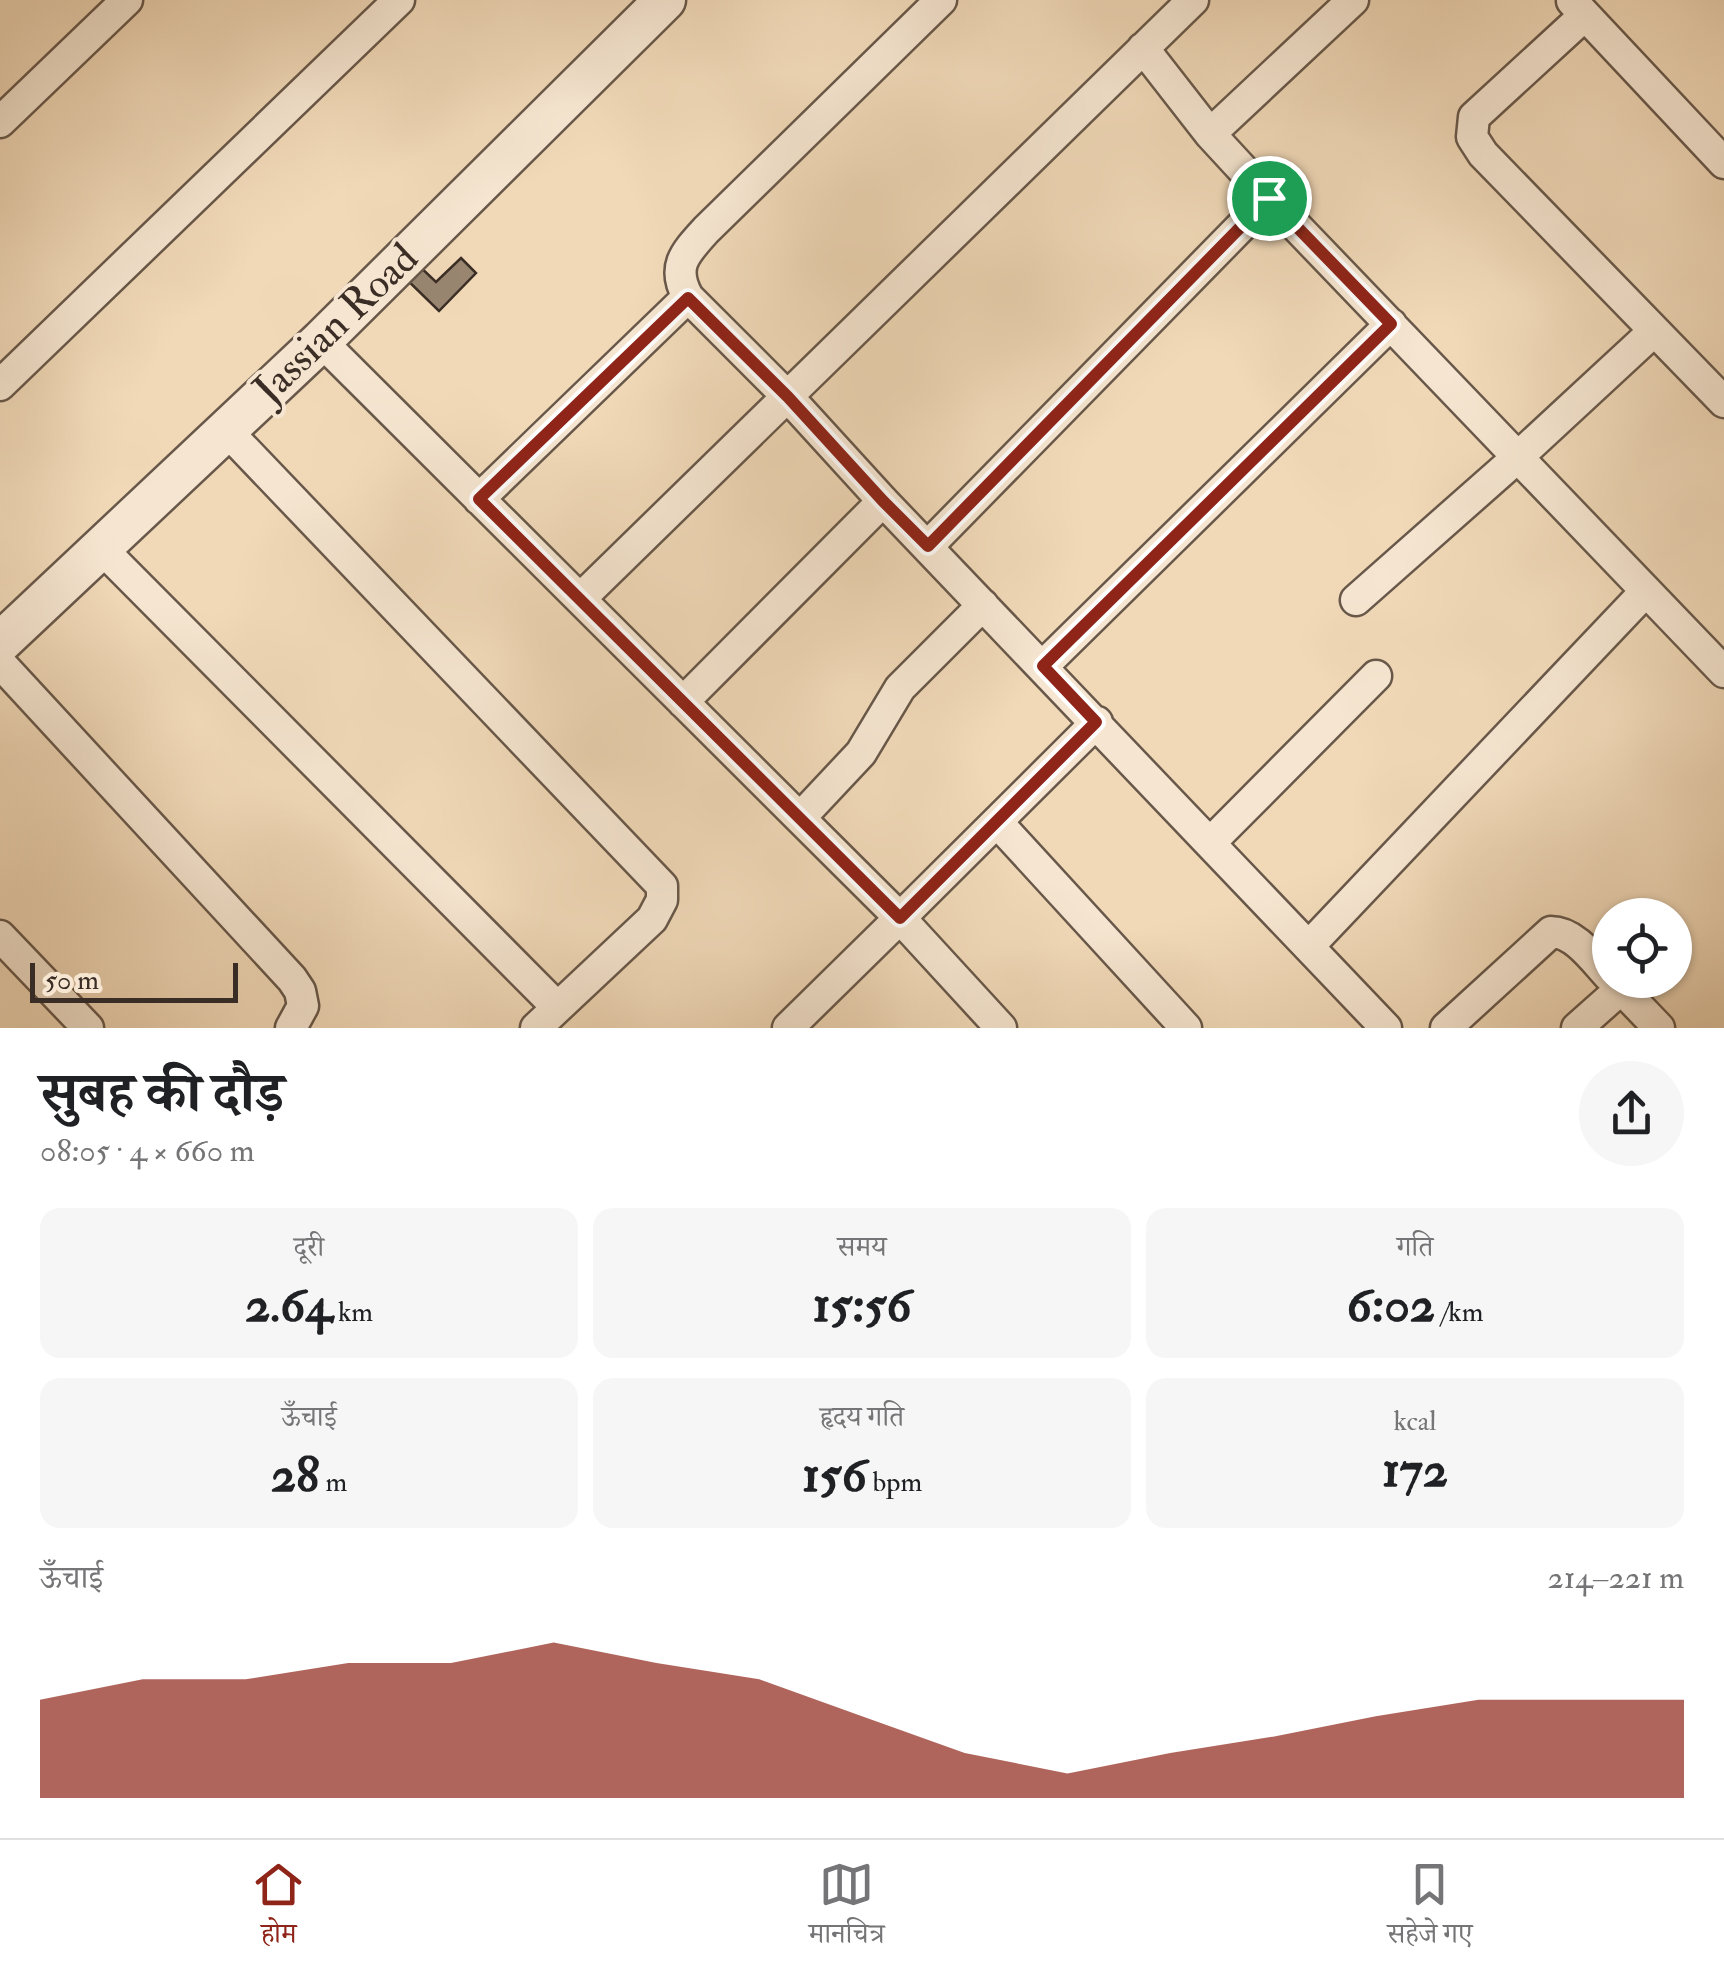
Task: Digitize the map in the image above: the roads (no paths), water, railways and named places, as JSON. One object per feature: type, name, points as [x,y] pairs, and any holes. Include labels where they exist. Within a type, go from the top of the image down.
[{"type":"street","points":[[0,122],[128,0]]},
{"type":"street","points":[[0,385],[399,0]]},
{"type":"street","name":"Jassian Road","points":[[0,642],[320,341],[665,0]]},
{"type":"street","points":[[941,0],[690,248],[679,270],[680,283],[688,298],[788,397],[1386,1028]]},
{"type":"street","points":[[580,599],[1193,0]]},
{"type":"street","points":[[1210,134],[1353,0]]},
{"type":"street","points":[[1724,163],[1578,8],[1474,116],[1472,136],[1483,154],[1724,402]]},
{"type":"street","points":[[1144,48],[1210,134],[1269,198],[1724,672]]},
{"type":"street","points":[[928,546],[1269,198]]},
{"type":"street","points":[[479,499],[688,298]]},
{"type":"street","points":[[1043,666],[1391,324]]},
{"type":"street","points":[[1356,600],[1654,331]]},
{"type":"street","points":[[320,341],[900,918],[1001,1028]]},
{"type":"street","points":[[99,546],[546,1018],[652,919],[662,900],[662,886],[226,430]]},
{"type":"street","points":[[683,702],[883,501]]},
{"type":"street","points":[[1309,946],[1645,592]]},
{"type":"street","points":[[800,818],[860,754],[900,688],[983,605]]},
{"type":"street","points":[[0,664],[292,979],[303,1006],[291,1028]]},
{"type":"street","points":[[1210,843],[1376,676]]},
{"type":"street","points":[[788,1028],[1096,722]]},
{"type":"street","points":[[997,822],[1186,1028]]},
{"type":"street","points":[[1446,1028],[1551,932],[1572,938],[1592,958]]},
{"type":"street","points":[[0,936],[88,1028]]},
{"type":"street","points":[[1577,1028],[1602,998]]},
{"type":"street","points":[[1630,998],[1659,1028]]}]
